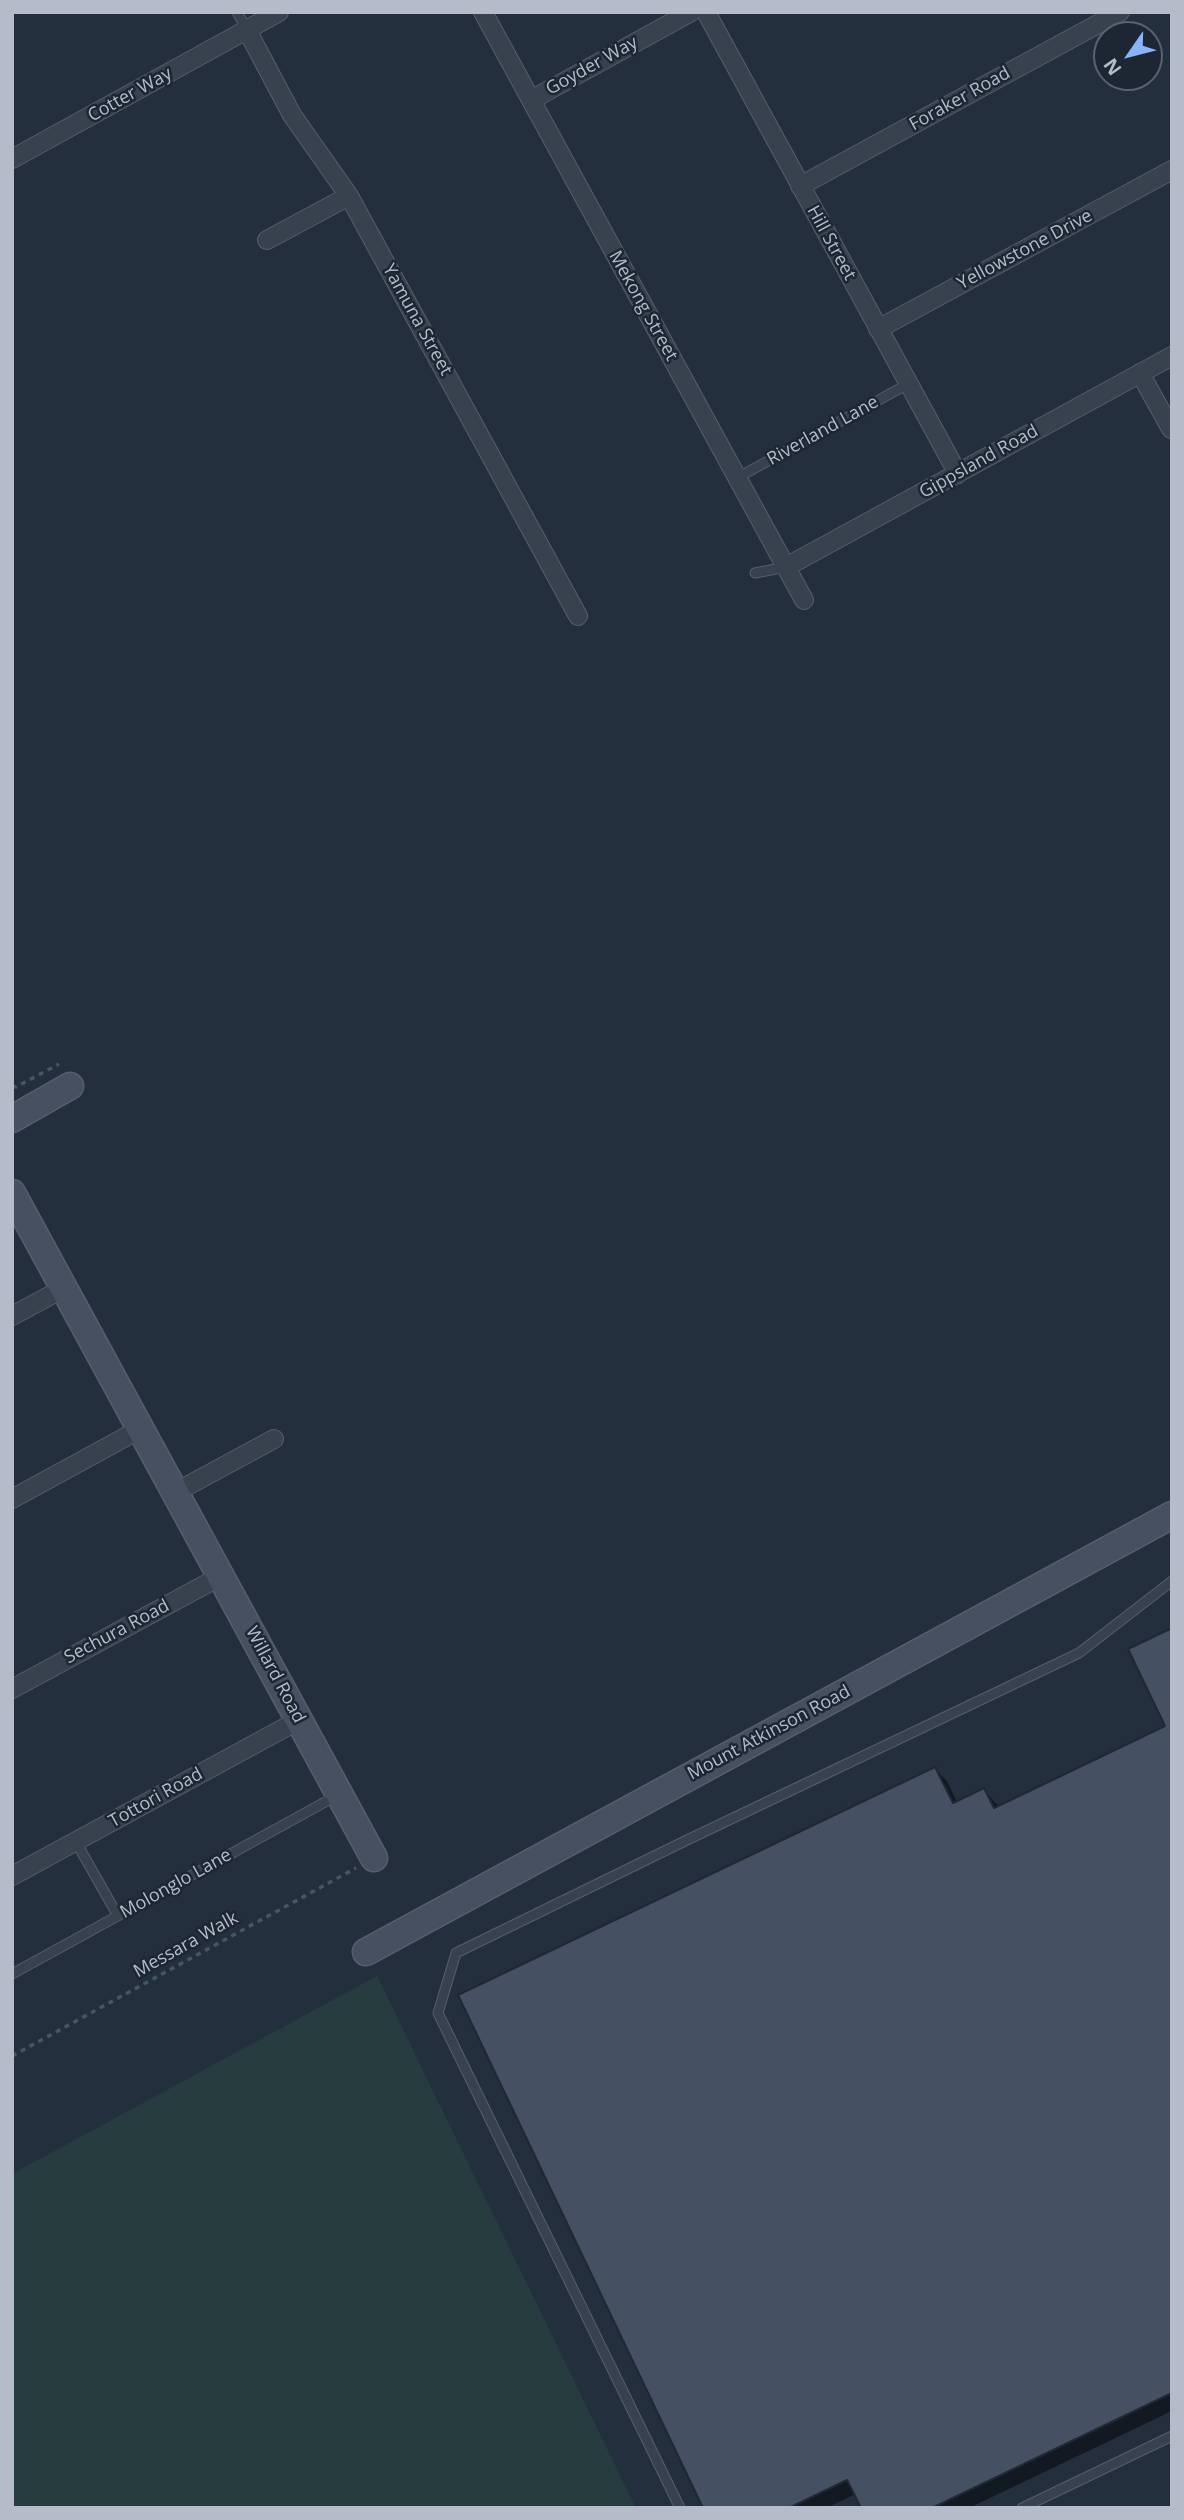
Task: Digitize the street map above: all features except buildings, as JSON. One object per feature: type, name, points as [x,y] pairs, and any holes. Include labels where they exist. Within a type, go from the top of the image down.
[{"type":"street","name":"Cotter Way","points":[[12,159],[279,12]]},
{"type":"street","name":"Mekong Street","points":[[483,12],[804,600]]},
{"type":"street","name":"Goyder Way","points":[[531,100],[691,12]]},
{"type":"street","name":"Hill Street","points":[[706,12],[958,474]]},
{"type":"street","name":"Foraker Road","points":[[800,186],[1120,12]]},
{"type":"street","name":"Yamuna Street","points":[[247,30],[292,115],[349,196],[578,616]]},
{"type":"street","name":"Yellowstone Drive","points":[[878,329],[1172,170]]},
{"type":"street","points":[[267,240],[349,196]]},
{"type":"street","name":"Gippsland Road","points":[[786,566],[1172,356]]},
{"type":"street","points":[[1140,373],[1171,429]]},
{"type":"street","points":[[12,1119],[65,1075]]},
{"type":"street","name":"Willard Road","points":[[12,1193],[142,1428],[373,1858]]},
{"type":"street","points":[[12,1316],[64,1288]]},
{"type":"street","points":[[12,1499],[142,1428]]},
{"type":"street","points":[[176,1492],[274,1439]]},
{"type":"street","name":"Mount Atkinson Road","points":[[366,1952],[1172,1515]]},
{"type":"street","name":"Sechura Road","points":[[12,1689],[221,1576]]},
{"type":"street","name":"Tottori Road","points":[[12,1876],[299,1720]]},
{"type":"lane","points":[[237,12],[247,30]]},
{"type":"lane","name":"Riverland Lane","points":[[737,478],[908,384]]},
{"type":"lane","points":[[755,573],[786,566]]},
{"type":"lane","points":[[680,2508],[438,2013],[456,1953],[1079,1653],[1172,1581]]},
{"type":"lane","name":"Molonglo Lane","points":[[12,1974],[339,1794]]},
{"type":"lane","points":[[76,1842],[118,1916]]},
{"type":"lane","points":[[1022,2508],[1172,2436]]},
{"type":"path","points":[[12,1086],[65,1075]]},
{"type":"path","name":"Messara Walk","points":[[12,2056],[373,1858]]},
{"type":"green space","points":[[377,1976],[636,2508],[12,2508],[12,2174]]}]
